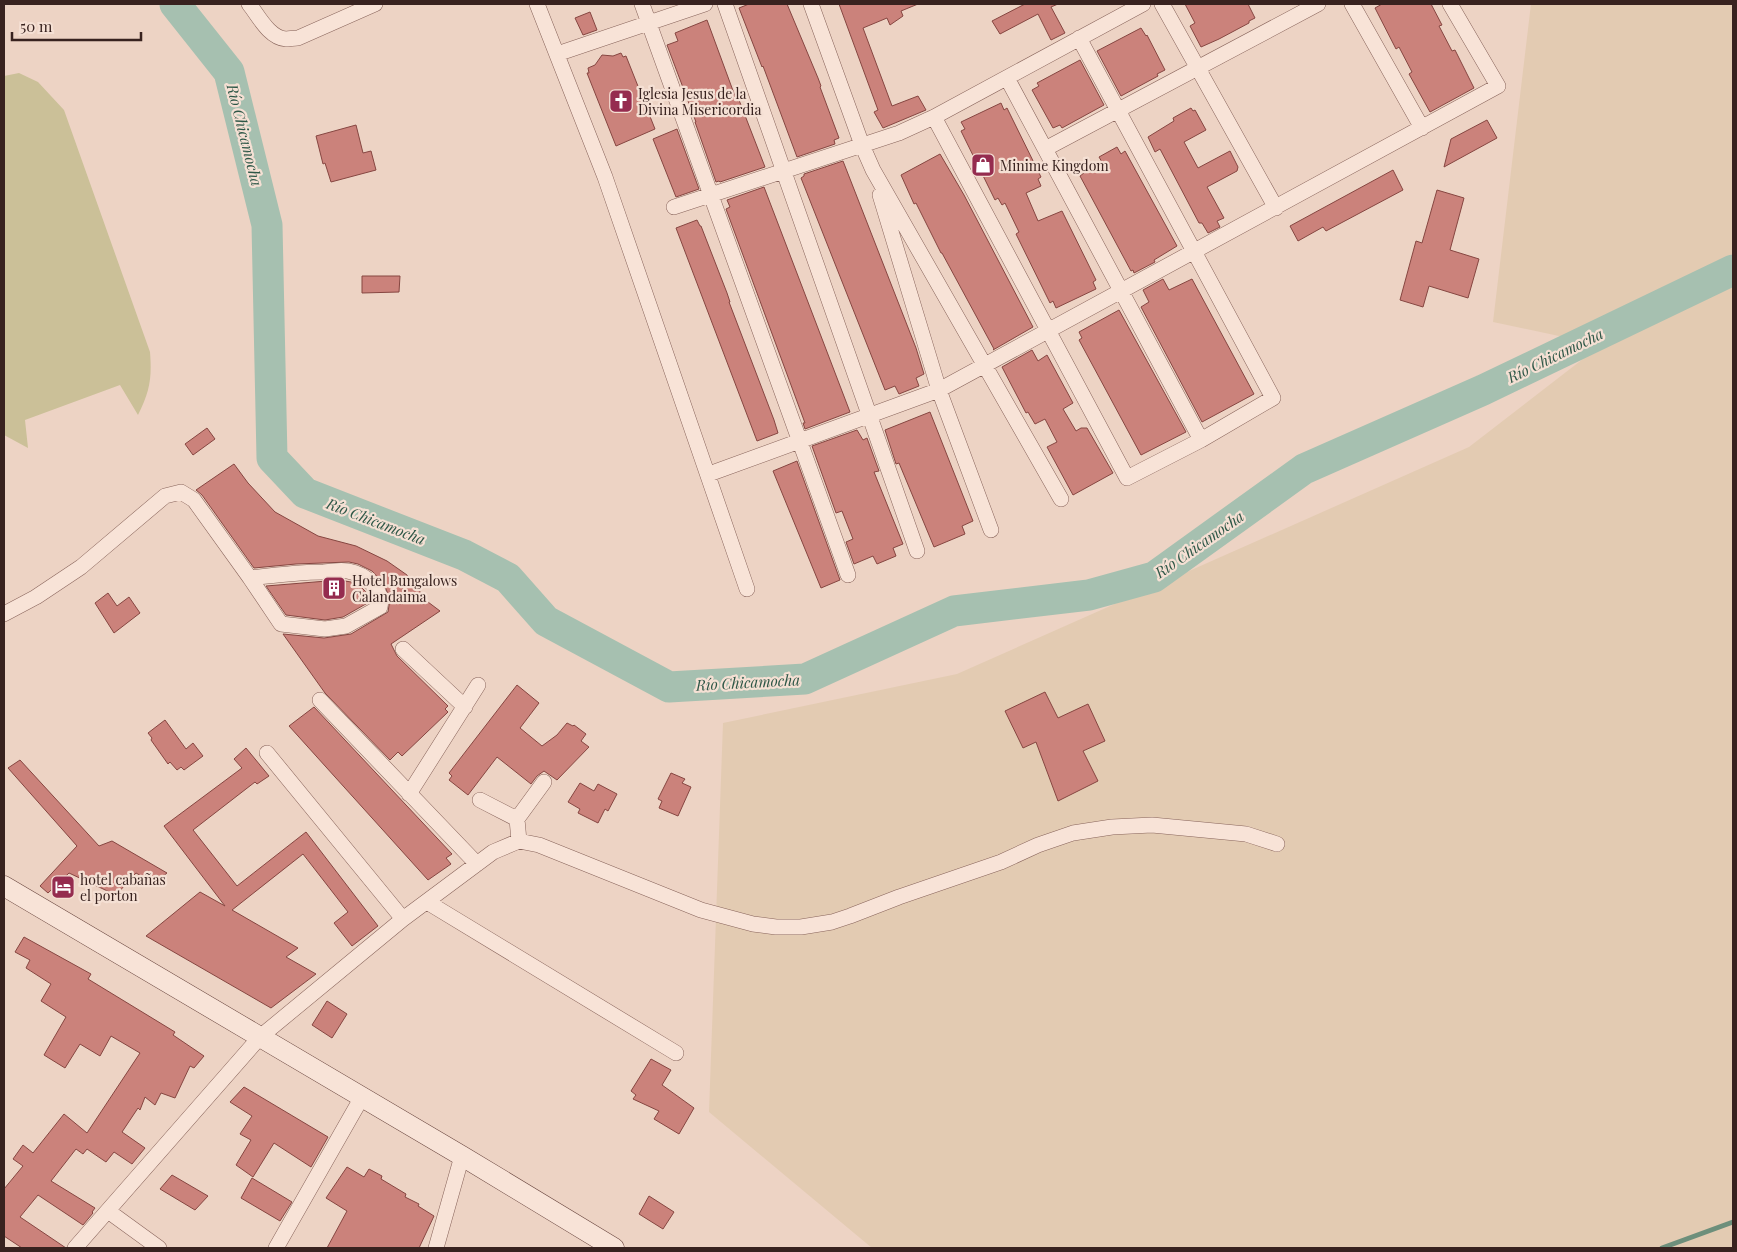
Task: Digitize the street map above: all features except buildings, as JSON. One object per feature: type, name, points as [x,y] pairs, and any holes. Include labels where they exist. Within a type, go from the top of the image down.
[{"type":"main road","points":[[4,886],[462,1156],[614,1248]]},
{"type":"street","points":[[248,4],[268,29],[277,37],[285,39],[298,38],[375,4]]},
{"type":"street","points":[[537,4],[605,177],[709,474],[747,589]]},
{"type":"street","points":[[642,4],[848,575]]},
{"type":"street","points":[[557,54],[705,4]]},
{"type":"street","points":[[725,4],[917,551]]},
{"type":"street","points":[[811,4],[862,146],[873,170],[1061,499]]},
{"type":"street","points":[[674,207],[899,133],[934,117],[1143,4]]},
{"type":"street","points":[[1162,4],[1276,208]]},
{"type":"street","points":[[1045,149],[1318,4]]},
{"type":"street","points":[[1352,4],[1422,128]]},
{"type":"street","points":[[709,474],[938,390],[1498,86],[1450,4]]},
{"type":"street","points":[[934,117],[1128,478],[1201,440],[1273,398],[1080,38]]},
{"type":"street","points":[[1007,78],[1201,440]]},
{"type":"street","points":[[873,170],[938,390],[991,530]]},
{"type":"street","points":[[4,614],[36,597],[81,567],[165,496],[180,492],[194,500],[281,624],[325,629],[346,626],[380,607],[382,600],[376,587],[367,579],[348,571],[300,572],[250,578]]},
{"type":"street","points":[[403,649],[465,707]]},
{"type":"street","points":[[409,794],[478,685]]},
{"type":"street","points":[[320,700],[477,864]]},
{"type":"street","points":[[267,753],[403,919]]},
{"type":"street","points":[[519,841],[517,819],[544,782]]},
{"type":"street","points":[[480,800],[517,819]]},
{"type":"street","points":[[74,1248],[260,1037],[403,919],[494,852],[519,841],[539,845],[701,910],[753,924],[793,927],[832,922],[850,916],[1001,862],[1038,845],[1072,833],[1112,827],[1152,825],[1246,834],[1277,844]]},
{"type":"street","points":[[427,902],[676,1053]]},
{"type":"street","points":[[276,1248],[362,1097]]},
{"type":"street","points":[[436,1248],[462,1156]]},
{"type":"street","points":[[108,1211],[160,1248]]},
{"type":"shaded area","points":[[1531,4],[1733,4],[1733,1248],[872,1248],[709,1112],[723,723],[957,674],[1469,447],[1601,345],[1493,322]]},
{"type":"shaded area","points":[[19,73],[38,82],[64,110],[150,352],[151,361],[148,391],[138,415],[120,385],[25,420],[28,448],[4,435],[4,76]]},
{"type":"waterway","name":"Río Chicamocha","points":[[175,4],[229,72],[267,225],[272,458],[305,493],[464,555],[508,578],[546,621],[669,687],[805,679],[954,611],[1089,595],[1154,577],[1304,469],[1483,390],[1733,270]]},
{"type":"waterway","points":[[1662,1248],[1733,1222]]},
{"type":"place","name":"Iglesia Jesus de la Divina Misericordia","points":[[621,101]]},
{"type":"place","name":"Minime Kingdom","points":[[983,165]]},
{"type":"place","name":"Hotel Bungalows Calandaima","points":[[334,588]]},
{"type":"place","name":"hotel cabañas el porton","points":[[63,887]]}]
